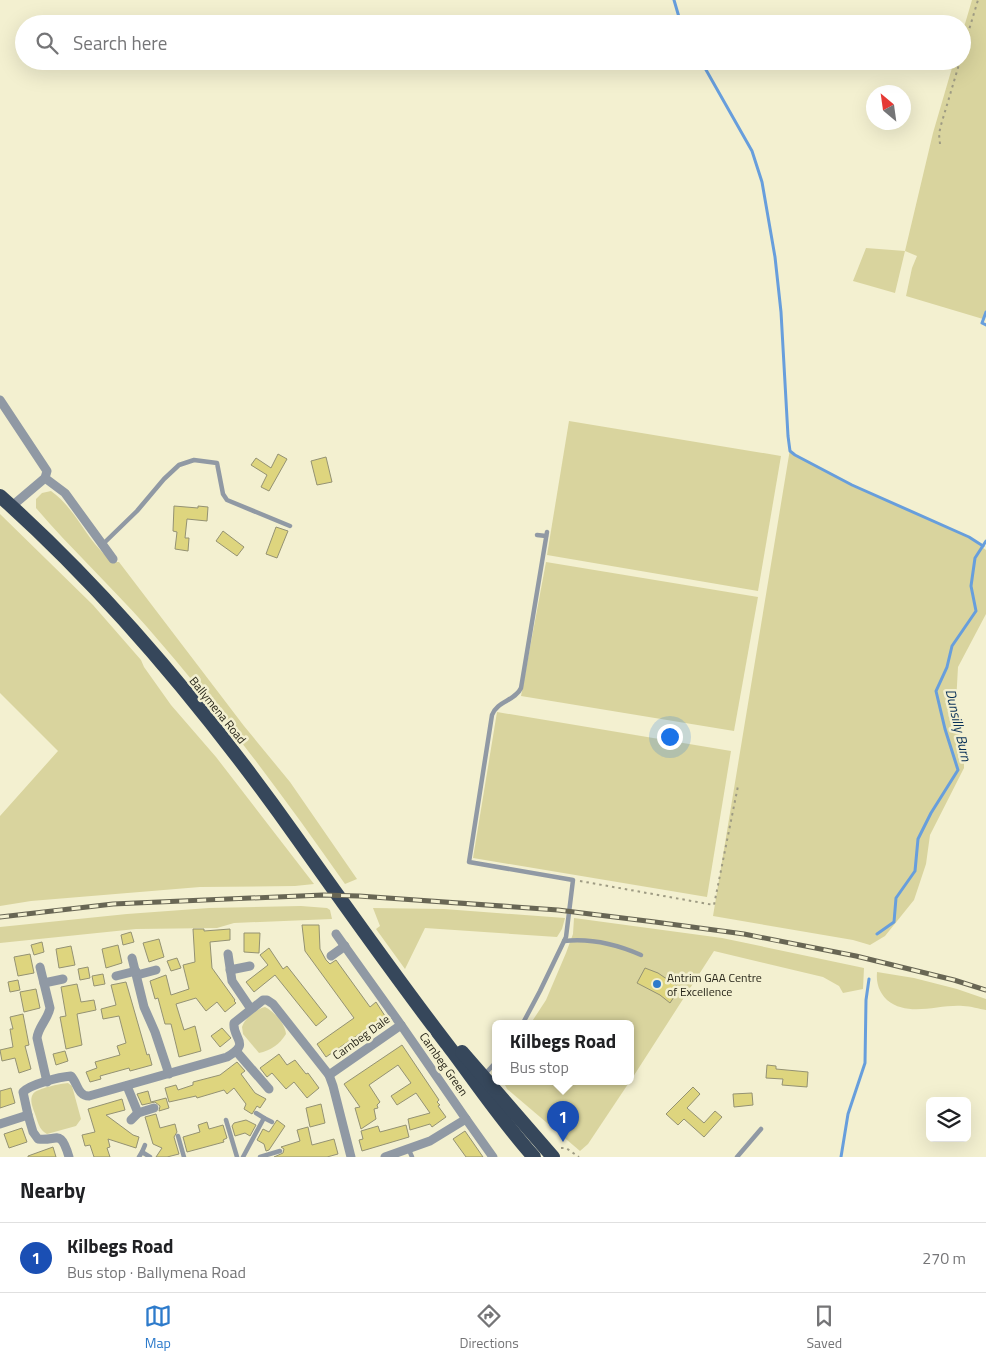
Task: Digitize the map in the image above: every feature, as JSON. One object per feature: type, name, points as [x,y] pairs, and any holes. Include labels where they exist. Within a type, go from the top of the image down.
[{"type":"highway","name":"Ballymena Road","points":[[0,496],[65,558],[120,616],[239,760],[386,965],[479,1079],[534,1157]]},
{"type":"highway","name":"Ballymena Road","points":[[479,1079],[553,1157]]},
{"type":"street","points":[[0,400],[45,467],[47,475],[12,506]]},
{"type":"street","points":[[45,478],[65,493],[113,559]]},
{"type":"street","name":"Carnbeg Dale","points":[[236,1051],[240,1047],[240,1042],[233,1028],[234,1023],[263,1000],[270,1001],[329,1075],[400,1025],[336,934]]},
{"type":"street","points":[[331,956],[345,946]]},
{"type":"street","points":[[228,954],[232,981],[251,1009]]},
{"type":"street","points":[[132,958],[144,1007],[155,1032],[169,1074]]},
{"type":"street","points":[[230,970],[250,966]]},
{"type":"street","points":[[40,967],[50,1012],[37,1032],[36,1038],[47,1082]]},
{"type":"street","points":[[116,976],[156,970]]},
{"type":"street","points":[[44,983],[63,979]]},
{"type":"street","name":"Carnbeg Green","points":[[400,1025],[493,1157]]},
{"type":"street","points":[[69,1157],[66,1147],[57,1137],[38,1140],[33,1132],[22,1092],[28,1088],[71,1076],[81,1094],[87,1096],[227,1057],[236,1051],[269,1090]]},
{"type":"street","points":[[329,1075],[351,1157]]},
{"type":"street","points":[[127,1086],[138,1113]]},
{"type":"street","points":[[131,1120],[138,1113],[154,1108]]},
{"type":"street","points":[[0,1124],[28,1115]]},
{"type":"street","points":[[385,1157],[411,1153],[466,1119]]},
{"type":"lane","points":[[103,544],[137,511],[170,472],[179,465],[194,460],[217,463],[223,494],[227,500],[290,526]]},
{"type":"lane","points":[[525,1020],[564,941],[573,880],[469,862],[494,708],[518,694],[521,688],[547,534],[538,535]]},
{"type":"lane","points":[[564,941],[576,940],[617,945],[641,955]]},
{"type":"lane","points":[[479,1079],[492,1066]]},
{"type":"lane","points":[[256,1113],[272,1122]]},
{"type":"lane","points":[[242,1157],[264,1118]]},
{"type":"lane","points":[[226,1120],[237,1157]]},
{"type":"lane","points":[[737,1157],[761,1129]]},
{"type":"lane","points":[[178,1136],[184,1157]]},
{"type":"lane","points":[[145,1145],[141,1155],[150,1157]]},
{"type":"lane","points":[[260,1157],[280,1151]]},
{"type":"path","points":[[971,23],[978,0]]},
{"type":"path","points":[[940,144],[939,134],[941,125],[957,70]]},
{"type":"path","points":[[573,880],[714,905],[738,786]]},
{"type":"shaded area","points":[[972,0],[986,0],[986,312],[983,319],[906,296],[912,268],[917,256],[905,251],[933,133],[951,70],[971,70],[971,15],[968,15]]},
{"type":"shaded area","points":[[866,248],[905,251],[895,293],[853,281]]},
{"type":"shaded area","points":[[569,421],[781,456],[758,591],[547,555]]},
{"type":"shaded area","points":[[790,449],[795,455],[852,485],[969,537],[986,550],[986,614],[958,667],[956,703],[964,738],[964,768],[930,835],[926,864],[914,900],[885,936],[870,945],[853,940],[713,916]]},
{"type":"shaded area","points":[[51,491],[68,507],[104,554],[112,562],[119,562],[244,726],[290,782],[357,879],[345,884],[225,720],[133,612],[36,508],[36,499],[42,493]]},
{"type":"shaded area","points":[[0,514],[93,605],[141,660],[171,705],[216,757],[314,884],[200,887],[31,901],[0,906],[0,816],[58,751],[0,693]]},
{"type":"shaded area","points":[[546,562],[758,597],[734,731],[521,696]]},
{"type":"shaded area","points":[[497,712],[731,751],[707,897],[473,858]]},
{"type":"shaded area","points":[[301,906],[327,908],[330,910],[332,919],[234,923],[217,928],[136,929],[0,943],[0,927],[209,908]]},
{"type":"shaded area","points":[[373,908],[444,909],[565,918],[562,929],[557,937],[425,928],[405,969],[376,929],[380,926]]},
{"type":"shaded area","points":[[574,918],[722,938],[864,968],[863,989],[843,993],[839,986],[823,977],[714,951],[634,1075],[634,1020],[533,1020],[546,1000],[573,934]]},
{"type":"shaded area","points":[[877,972],[914,978],[986,999],[986,1010],[969,1006],[914,1009],[896,1005],[887,1000],[880,991]]},
{"type":"shaded area","points":[[265,1007],[279,1019],[284,1026],[286,1034],[281,1041],[267,1051],[259,1053],[243,1034],[242,1027],[251,1014]]},
{"type":"shaded area","points":[[68,1083],[72,1086],[81,1119],[76,1126],[47,1134],[38,1123],[32,1104],[32,1096],[35,1092],[44,1088]]},
{"type":"shaded area","points":[[505,1085],[627,1085],[588,1144],[580,1151],[507,1089]]},
{"type":"building","points":[[278,454],[287,459],[269,491],[261,487],[267,475],[251,465],[256,458],[271,468]]},
{"type":"building","points":[[326,457],[332,482],[317,485],[311,461]]},
{"type":"building","points":[[174,506],[208,507],[207,521],[187,519],[185,538],[189,538],[188,551],[175,549],[177,532],[173,531]]},
{"type":"building","points":[[276,527],[288,531],[277,558],[266,554]]},
{"type":"building","points":[[223,531],[244,547],[237,556],[216,541]]},
{"type":"building","points":[[302,925],[319,925],[320,949],[326,960],[330,964],[336,960],[370,1007],[376,1002],[385,1016],[326,1057],[317,1044],[354,1018],[305,951]]},
{"type":"building","points":[[193,929],[204,929],[204,931],[230,929],[230,940],[210,942],[212,968],[236,1003],[225,1012],[217,1002],[206,1011],[196,998],[176,1004],[184,1030],[195,1026],[201,1051],[179,1057],[171,1024],[165,1024],[158,998],[155,999],[150,981],[166,975],[171,995],[189,989],[183,965],[195,962]]},
{"type":"building","points":[[131,932],[134,942],[123,945],[121,935]]},
{"type":"building","points":[[244,933],[260,933],[259,953],[244,952]]},
{"type":"building","points":[[159,939],[164,957],[149,962],[143,943]]},
{"type":"building","points":[[42,942],[44,952],[34,955],[31,945]]},
{"type":"building","points":[[118,945],[122,963],[106,968],[102,949]]},
{"type":"building","points":[[71,946],[75,965],[59,968],[56,949]]},
{"type":"building","points":[[269,948],[283,969],[287,966],[327,1017],[316,1026],[275,975],[254,992],[246,982],[268,965],[260,955]]},
{"type":"building","points":[[30,954],[34,973],[18,976],[14,957]]},
{"type":"building","points":[[177,958],[181,968],[171,971],[167,961]]},
{"type":"building","points":[[88,967],[90,978],[80,980],[78,969]]},
{"type":"building","name":"Antrim GAA Centre of Excellence","points":[[645,968],[658,973],[680,988],[670,1003],[660,995],[637,983]]},
{"type":"building","points":[[103,974],[105,984],[94,986],[92,976]]},
{"type":"building","points":[[18,980],[20,990],[10,992],[8,982]]},
{"type":"building","points":[[126,982],[147,1055],[149,1054],[152,1065],[130,1071],[129,1068],[100,1076],[101,1079],[90,1082],[86,1072],[97,1068],[95,1062],[120,1055],[117,1046],[126,1043],[119,1016],[103,1019],[101,1009],[116,1005],[111,985]]},
{"type":"building","points":[[77,984],[81,1002],[94,1000],[96,1010],[77,1014],[82,1045],[66,1049],[60,1017],[66,1016],[61,987]]},
{"type":"building","points":[[36,989],[40,1008],[24,1012],[20,992]]},
{"type":"building","points":[[23,1014],[29,1045],[25,1046],[31,1069],[19,1073],[15,1058],[2,1061],[0,1050],[13,1047],[10,1029],[13,1029],[10,1017]]},
{"type":"building","points":[[222,1028],[231,1038],[220,1047],[211,1036]]},
{"type":"building","points":[[402,1045],[439,1100],[437,1102],[440,1105],[438,1106],[446,1117],[432,1127],[430,1124],[410,1130],[408,1119],[430,1113],[416,1093],[397,1105],[391,1096],[411,1083],[398,1065],[369,1085],[380,1102],[377,1105],[378,1108],[374,1109],[376,1119],[361,1129],[355,1108],[360,1107],[344,1084]]},
{"type":"building","points":[[65,1051],[68,1061],[56,1065],[53,1054]]},
{"type":"building","points":[[279,1054],[287,1065],[295,1060],[319,1088],[307,1098],[294,1082],[286,1089],[272,1073],[267,1077],[260,1068]]},
{"type":"building","points":[[237,1062],[245,1071],[241,1074],[255,1093],[266,1099],[260,1108],[257,1106],[252,1114],[244,1109],[246,1104],[234,1088],[227,1094],[224,1090],[197,1098],[196,1096],[169,1102],[165,1088],[176,1085],[178,1090],[193,1085],[193,1082],[220,1075]]},
{"type":"building","points":[[767,1065],[776,1066],[776,1069],[808,1072],[807,1087],[782,1085],[783,1079],[766,1078]]},
{"type":"building","points":[[693,1087],[700,1094],[687,1108],[704,1123],[715,1111],[722,1117],[704,1137],[684,1119],[678,1125],[666,1114]]},
{"type":"building","points":[[11,1088],[15,1103],[0,1108],[0,1091]]},
{"type":"building","points":[[148,1091],[151,1102],[166,1098],[169,1108],[159,1111],[160,1106],[155,1102],[142,1105],[137,1094]]},
{"type":"building","points":[[752,1093],[753,1105],[734,1107],[733,1094]]},
{"type":"building","points":[[122,1099],[125,1110],[106,1115],[133,1135],[139,1137],[136,1148],[108,1139],[110,1147],[107,1148],[110,1157],[94,1157],[90,1145],[85,1146],[82,1135],[95,1132],[88,1109]]},
{"type":"building","points":[[321,1104],[325,1123],[310,1127],[306,1108]]},
{"type":"building","points":[[156,1114],[160,1128],[175,1124],[177,1132],[174,1137],[179,1154],[156,1157],[162,1148],[153,1144],[145,1117]]},
{"type":"building","points":[[246,1120],[256,1125],[250,1136],[245,1133],[235,1136],[232,1126],[234,1123]]},
{"type":"building","points":[[277,1120],[285,1126],[269,1150],[266,1151],[264,1144],[257,1140],[263,1129],[269,1132]]},
{"type":"building","points":[[207,1122],[209,1129],[223,1125],[227,1138],[223,1140],[224,1142],[187,1152],[183,1137],[200,1132],[198,1125]]},
{"type":"building","points":[[406,1125],[409,1137],[362,1151],[359,1140],[363,1139],[361,1131],[378,1126],[380,1132]]},
{"type":"building","points":[[308,1127],[312,1145],[334,1139],[338,1154],[327,1157],[274,1157],[283,1153],[284,1149],[281,1147],[300,1141],[297,1130]]},
{"type":"building","points":[[22,1128],[27,1142],[9,1148],[4,1134]]},
{"type":"building","points":[[465,1131],[483,1157],[466,1157],[453,1139]]},
{"type":"building","points":[[53,1147],[56,1157],[28,1157],[28,1156]]},
{"type":"waterway","points":[[674,0],[678,15]]},
{"type":"waterway","points":[[706,70],[752,151],[762,182],[775,257],[781,312],[790,451],[852,485],[969,537],[983,546]]},
{"type":"waterway","name":"Dunsilly Burn","points":[[986,312],[982,323],[986,325]]},
{"type":"waterway","name":"Dunsilly Burn","points":[[877,934],[894,922],[896,898],[915,871],[918,839],[931,813],[958,770],[945,729],[936,691],[947,667],[952,646],[976,611],[971,586],[975,558],[986,541]]},
{"type":"waterway","points":[[841,1157],[848,1114],[865,1063],[866,1000],[869,979]]},
{"type":"railway","points":[[0,917],[113,904],[323,895],[558,910],[744,934],[856,956],[954,980],[986,990]]},
{"type":"place","name":"Antrim GAA Centre of Excellence","points":[[657,984]]},
{"type":"place","name":"Kilbegs Road","points":[[563,1142]]}]
